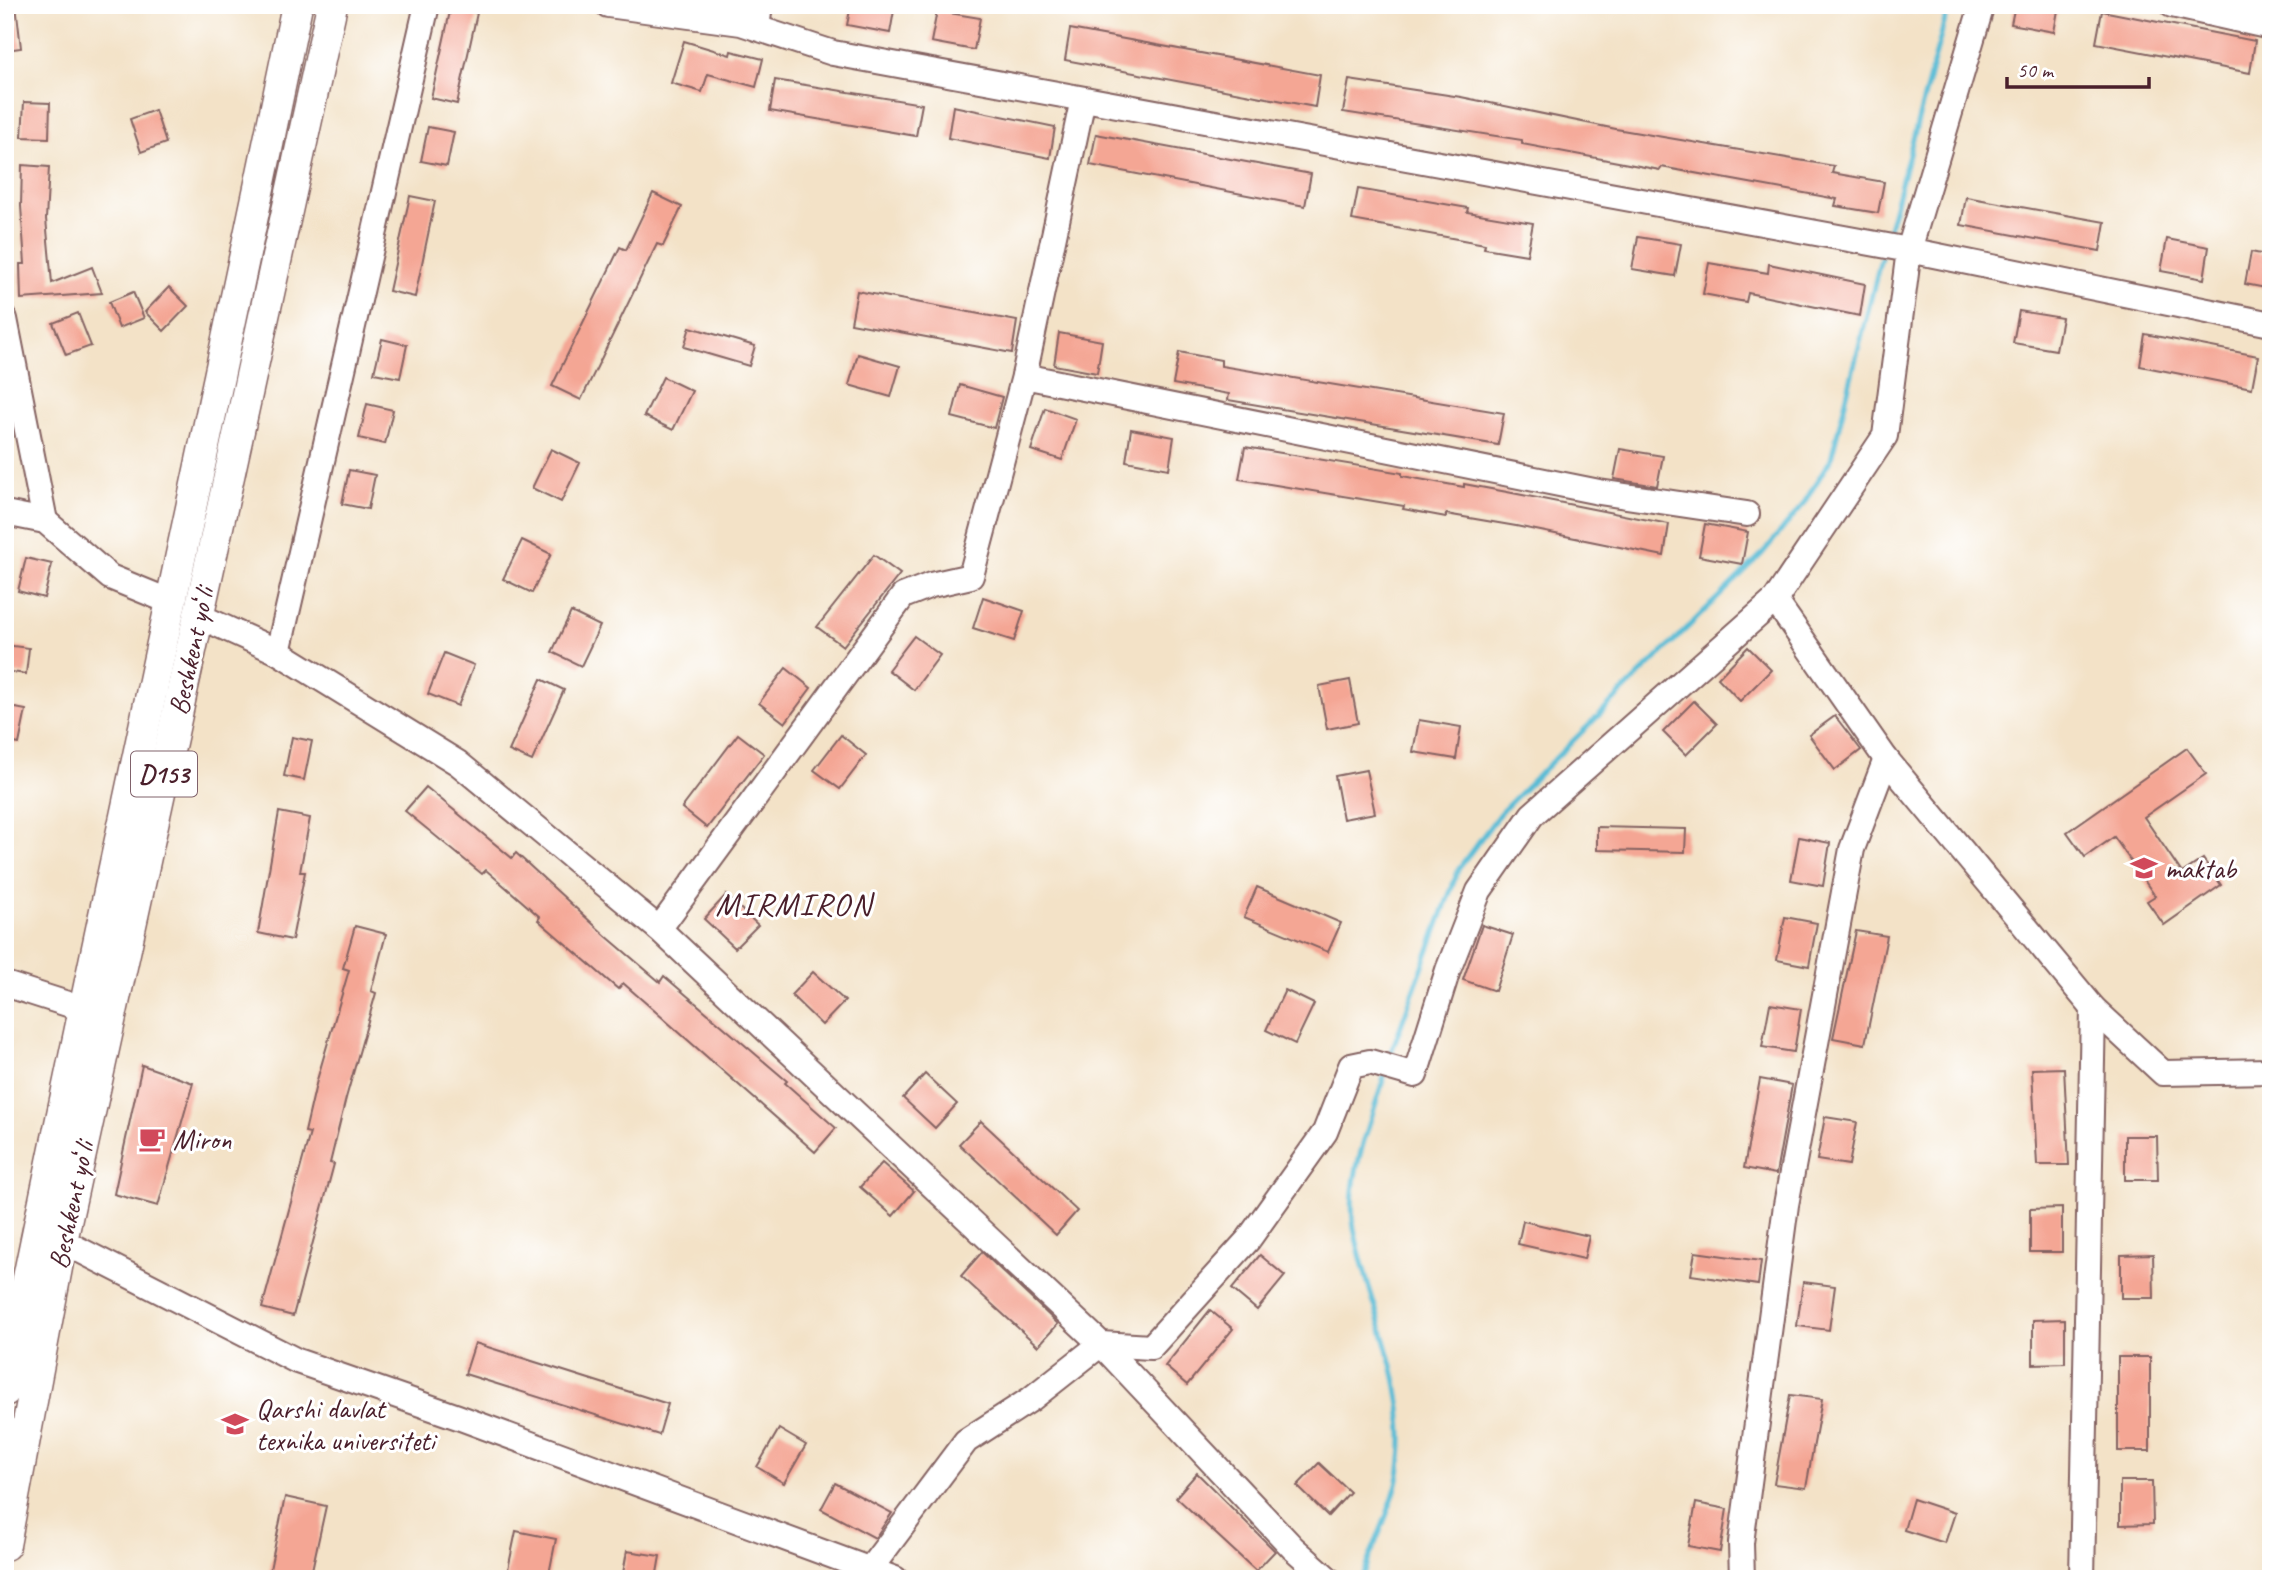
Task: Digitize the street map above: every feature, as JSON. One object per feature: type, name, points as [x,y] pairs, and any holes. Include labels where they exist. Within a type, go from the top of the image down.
[{"type":"main road","name":"Beshkent yoʻli","points":[[5,1391],[83,1009],[297,5]]},
{"type":"main road","name":"Beshkent yoʻli","points":[[5,1545],[62,1241],[331,5]]},
{"type":"street","points":[[278,652],[427,5]]},
{"type":"street","points":[[608,5],[741,23],[758,17],[833,53],[1909,250],[2271,324]]},
{"type":"street","points":[[870,1569],[966,1441],[1031,1399],[1101,1345],[1152,1347],[1240,1250],[1325,1132],[1351,1066],[1370,1062],[1415,1075],[1448,970],[1479,891],[1532,815],[1775,600],[1885,436],[1909,250],[1982,5]]},
{"type":"street","points":[[2172,5],[2271,27]]},
{"type":"street","points":[[659,929],[904,596],[931,585],[971,576],[1024,376],[1083,99]]},
{"type":"street","points":[[5,319],[45,521]]},
{"type":"street","points":[[1024,376],[1600,492],[1748,514]]},
{"type":"street","points":[[5,513],[45,521],[110,577],[171,602]]},
{"type":"street","points":[[1775,600],[1886,759],[2093,1008],[2163,1073],[2271,1071]]},
{"type":"street","points":[[199,616],[278,652],[458,763],[659,929],[1101,1345],[1293,1548],[1328,1579]]},
{"type":"street","points":[[1742,1579],[1741,1543],[1786,1205],[1852,849],[1886,759]]},
{"type":"street","points":[[5,984],[83,1009]]},
{"type":"street","points":[[2082,1579],[2093,1008]]},
{"type":"street","points":[[62,1241],[297,1361],[458,1417],[895,1579]]},
{"type":"building","points":[[5,5],[16,5],[21,48],[5,50]]},
{"type":"building","points":[[851,5],[895,5],[890,33],[847,25]]},
{"type":"building","points":[[2015,5],[2059,5],[2054,32],[2011,24]]},
{"type":"building","points":[[451,7],[477,13],[457,104],[431,98]]},
{"type":"building","points":[[937,11],[980,18],[974,50],[931,42]]},
{"type":"building","points":[[2102,11],[2255,41],[2250,73],[2096,43]]},
{"type":"building","points":[[1070,29],[1320,75],[1315,107],[1065,60]]},
{"type":"building","points":[[684,41],[730,55],[731,51],[763,59],[756,87],[708,74],[702,92],[671,83]]},
{"type":"building","points":[[775,80],[922,104],[916,136],[770,111]]},
{"type":"building","points":[[1349,80],[1461,97],[1616,129],[1834,166],[1832,173],[1884,182],[1878,213],[1835,206],[1837,199],[1661,167],[1660,170],[1522,144],[1522,140],[1343,112]]},
{"type":"building","points":[[24,102],[50,103],[49,138],[22,137]]},
{"type":"building","points":[[953,106],[1055,127],[1050,158],[948,138]]},
{"type":"building","points":[[155,110],[166,143],[141,152],[130,119]]},
{"type":"building","points":[[428,127],[454,132],[447,166],[421,161]]},
{"type":"building","points":[[1096,134],[1311,174],[1305,206],[1090,165]]},
{"type":"building","points":[[22,165],[49,167],[46,219],[52,283],[92,267],[102,293],[21,299],[20,264],[25,264],[21,206]]},
{"type":"building","points":[[1358,189],[1468,208],[1467,212],[1533,223],[1527,255],[1484,248],[1485,244],[1352,220]]},
{"type":"building","points":[[653,193],[682,207],[663,246],[657,244],[581,400],[552,386],[620,247],[626,250]]},
{"type":"building","points":[[410,196],[435,201],[415,297],[389,291]]},
{"type":"building","points":[[1966,197],[2105,222],[2100,251],[1961,225]]},
{"type":"building","points":[[1638,237],[1681,244],[1675,276],[1632,269]]},
{"type":"building","points":[[2167,239],[2209,247],[2204,279],[2161,271]]},
{"type":"building","points":[[2251,252],[2271,256],[2271,289],[2245,284]]},
{"type":"building","points":[[1709,263],[1768,273],[1769,264],[1865,284],[1860,316],[1748,293],[1746,302],[1703,294]]},
{"type":"building","points":[[169,287],[188,306],[164,331],[145,312]]},
{"type":"building","points":[[857,291],[1017,321],[1012,353],[851,323]]},
{"type":"building","points":[[133,292],[144,318],[119,328],[109,302]]},
{"type":"building","points":[[2019,311],[2062,318],[2056,350],[2013,343]]},
{"type":"building","points":[[78,313],[91,346],[66,355],[53,323]]},
{"type":"building","points":[[690,327],[755,346],[749,366],[684,347]]},
{"type":"building","points":[[1059,333],[1102,341],[1097,373],[1054,365]]},
{"type":"building","points":[[2145,334],[2258,356],[2252,388],[2140,366]]},
{"type":"building","points":[[382,339],[407,345],[400,378],[374,373]]},
{"type":"building","points":[[1179,352],[1221,360],[1221,366],[1504,413],[1498,445],[1228,400],[1229,394],[1173,384]]},
{"type":"building","points":[[858,354],[900,366],[891,397],[849,385]]},
{"type":"building","points":[[663,377],[692,391],[673,430],[644,416]]},
{"type":"building","points":[[960,385],[1002,397],[994,428],[952,417]]},
{"type":"building","points":[[367,404],[393,410],[385,444],[359,438]]},
{"type":"building","points":[[1045,408],[1076,419],[1062,460],[1031,450]]},
{"type":"building","points":[[1131,429],[1174,437],[1169,469],[1126,461]]},
{"type":"building","points":[[1245,447],[1402,473],[1402,476],[1464,487],[1464,484],[1669,524],[1664,556],[1516,526],[1446,514],[1446,517],[1403,509],[1404,506],[1239,479]]},
{"type":"building","points":[[551,449],[580,463],[561,502],[532,488]]},
{"type":"building","points":[[1620,449],[1663,456],[1657,486],[1614,479]]},
{"type":"building","points":[[349,470],[375,475],[368,509],[342,504]]},
{"type":"building","points":[[1705,524],[1748,532],[1742,564],[1699,556]]},
{"type":"building","points":[[522,540],[551,554],[532,593],[503,579]]},
{"type":"building","points":[[874,555],[900,574],[843,646],[817,627]]},
{"type":"building","points":[[26,558],[52,564],[44,598],[18,591]]},
{"type":"building","points":[[983,597],[1024,611],[1014,641],[973,628]]},
{"type":"building","points":[[571,612],[600,626],[581,666],[552,652]]},
{"type":"building","points":[[914,636],[940,655],[914,690],[888,670]]},
{"type":"building","points":[[5,645],[29,648],[26,674],[5,671]]},
{"type":"building","points":[[1748,647],[1771,670],[1740,701],[1718,678]]},
{"type":"building","points":[[444,653],[474,665],[458,706],[428,694]]},
{"type":"building","points":[[786,668],[811,688],[785,723],[759,703]]},
{"type":"building","points":[[541,679],[564,690],[532,761],[509,751]]},
{"type":"building","points":[[1350,680],[1358,723],[1327,729],[1319,686]]},
{"type":"building","points":[[1694,701],[1717,724],[1686,755],[1663,732]]},
{"type":"building","points":[[5,706],[26,710],[19,744],[5,741]]},
{"type":"building","points":[[1835,716],[1861,750],[1835,770],[1809,735]]},
{"type":"building","points":[[1419,720],[1461,727],[1456,759],[1413,752]]},
{"type":"building","points":[[738,734],[764,754],[707,828],[682,808]]},
{"type":"building","points":[[841,735],[866,755],[840,789],[814,770]]},
{"type":"building","points":[[292,737],[312,741],[304,780],[284,776]]},
{"type":"building","points":[[2187,748],[2206,774],[2144,817],[2182,873],[2203,859],[2221,885],[2164,925],[2147,901],[2155,896],[2114,837],[2085,857],[2067,832]]},
{"type":"building","points":[[1366,770],[1375,813],[1343,819],[1335,776]]},
{"type":"building","points":[[426,787],[512,858],[516,853],[660,982],[664,976],[787,1081],[785,1083],[836,1128],[815,1152],[623,983],[618,989],[538,920],[540,917],[486,870],[482,874],[405,811]]},
{"type":"building","points":[[279,812],[310,818],[300,872],[305,872],[292,940],[258,933]]},
{"type":"building","points":[[1597,827],[1686,829],[1685,852],[1597,850]]},
{"type":"building","points":[[1799,837],[1830,843],[1823,886],[1791,880]]},
{"type":"building","points":[[1257,887],[1341,923],[1328,952],[1244,917]]},
{"type":"building","points":[[726,895],[758,925],[735,948],[704,919]]},
{"type":"building","points":[[1785,917],[1817,923],[1809,966],[1777,960]]},
{"type":"building","points":[[1482,925],[1513,935],[1495,991],[1463,980]]},
{"type":"building","points":[[355,926],[386,934],[371,991],[376,993],[346,1098],[330,1163],[334,1164],[293,1316],[262,1308],[310,1133],[305,1132],[349,970],[343,968]]},
{"type":"building","points":[[1856,931],[1887,936],[1865,1044],[1833,1038]]},
{"type":"building","points":[[813,972],[845,1001],[822,1025],[791,995]]},
{"type":"building","points":[[1285,990],[1314,1004],[1295,1044],[1266,1030]]},
{"type":"building","points":[[1770,1004],[1801,1009],[1794,1052],[1762,1047]]},
{"type":"building","name":"Miron","points":[[142,1065],[193,1083],[158,1206],[114,1194]]},
{"type":"building","points":[[2064,1068],[2069,1165],[2037,1165],[2032,1069]]},
{"type":"building","points":[[925,1074],[957,1104],[935,1128],[903,1098]]},
{"type":"building","points":[[1760,1079],[1792,1085],[1776,1174],[1744,1168]]},
{"type":"building","points":[[1825,1117],[1857,1122],[1849,1165],[1817,1160]]},
{"type":"building","points":[[981,1121],[1077,1211],[1056,1235],[959,1144]]},
{"type":"building","points":[[2125,1136],[2157,1136],[2158,1180],[2125,1180]]},
{"type":"building","points":[[882,1163],[914,1191],[893,1216],[860,1187]]},
{"type":"building","points":[[2062,1208],[2062,1252],[2030,1252],[2030,1209]]},
{"type":"building","points":[[1523,1221],[1589,1236],[1584,1259],[1518,1244]]},
{"type":"building","points":[[982,1252],[1058,1324],[1038,1346],[961,1276]]},
{"type":"building","points":[[1695,1252],[1761,1261],[1758,1285],[1691,1275]]},
{"type":"building","points":[[2153,1254],[2154,1298],[2121,1298],[2121,1255]]},
{"type":"building","points":[[1260,1255],[1285,1276],[1257,1310],[1232,1289]]},
{"type":"building","points":[[1803,1282],[1835,1286],[1829,1330],[1797,1326]]},
{"type":"building","points":[[1210,1310],[1233,1329],[1187,1385],[1165,1366]]},
{"type":"building","points":[[2065,1319],[2065,1363],[2033,1364],[2033,1320]]},
{"type":"building","points":[[475,1343],[668,1404],[659,1435],[465,1374]]},
{"type":"building","points":[[2118,1357],[2150,1357],[2150,1451],[2118,1451]]},
{"type":"building","points":[[1790,1395],[1822,1399],[1806,1488],[1774,1484]]},
{"type":"building","points":[[779,1429],[806,1445],[784,1483],[757,1467]]},
{"type":"building","points":[[1319,1463],[1350,1492],[1328,1516],[1297,1486]]},
{"type":"building","points":[[1197,1473],[1275,1551],[1256,1571],[1176,1497]]},
{"type":"building","points":[[2120,1481],[2152,1481],[2153,1524],[2120,1525]]},
{"type":"building","points":[[835,1483],[892,1513],[875,1538],[821,1509]]},
{"type":"building","points":[[285,1497],[326,1506],[310,1579],[268,1579]]},
{"type":"building","points":[[1913,1499],[1955,1513],[1945,1543],[1904,1530]]},
{"type":"building","points":[[1696,1503],[1727,1509],[1720,1552],[1688,1546]]},
{"type":"building","points":[[516,1531],[556,1539],[548,1579],[506,1579]]},
{"type":"building","points":[[627,1551],[660,1556],[656,1579],[622,1579]]},
{"type":"waterway","points":[[1889,228],[1949,5]]},
{"type":"waterway","points":[[1389,1058],[1459,868],[1500,813],[1762,554],[1802,506],[1831,459],[1881,258]]},
{"type":"waterway","points":[[1361,1579],[1398,1480],[1402,1437],[1395,1376],[1361,1258],[1352,1209],[1356,1171],[1384,1077]]},
{"type":"place","name":"maktab","points":[[2144,868]]},
{"type":"place","name":"Miron","points":[[152,1139]]},
{"type":"place","name":"Qarshi davlat texnika universiteti","points":[[235,1424]]},
{"type":"district","name":"MIRMIRON","points":[[794,904]]}]
